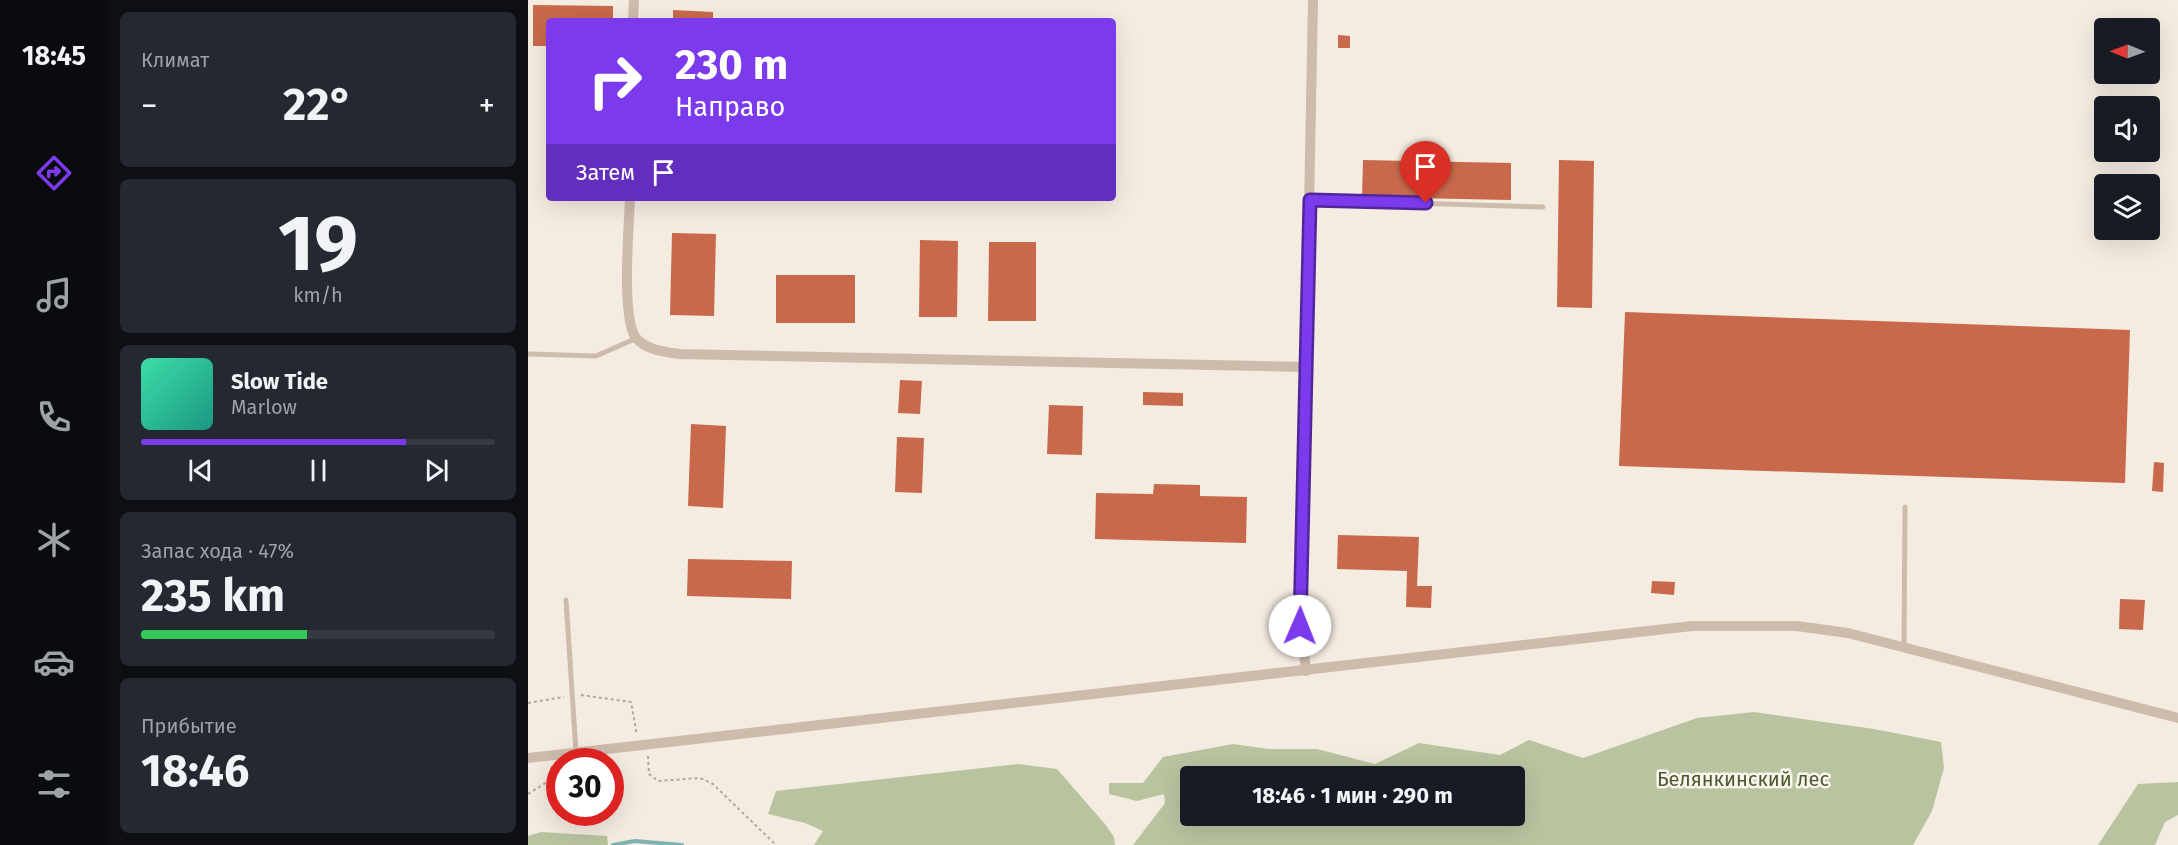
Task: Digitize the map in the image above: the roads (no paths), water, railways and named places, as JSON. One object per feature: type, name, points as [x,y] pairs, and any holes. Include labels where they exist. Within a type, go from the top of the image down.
[{"type":"street","points":[[633,0],[633,18]]},
{"type":"street","points":[[1306,671],[1300,626],[1313,0]]},
{"type":"street","points":[[630,201],[628,298],[630,324],[637,338],[660,351],[680,354],[1305,367]]},
{"type":"street","points":[[614,748],[1692,626],[1797,626],[1848,633],[2178,718]]},
{"type":"street","points":[[528,758],[546,756]]},
{"type":"lane","points":[[1310,200],[1543,207]]},
{"type":"lane","points":[[528,354],[596,356],[637,338]]},
{"type":"lane","points":[[1904,649],[1905,507]]},
{"type":"lane","points":[[566,600],[576,748]]},
{"type":"waterway","points":[[613,845],[635,841],[682,845]]},
{"type":"park label","name":"Белянкинский лес","points":[[1743,779]]}]
